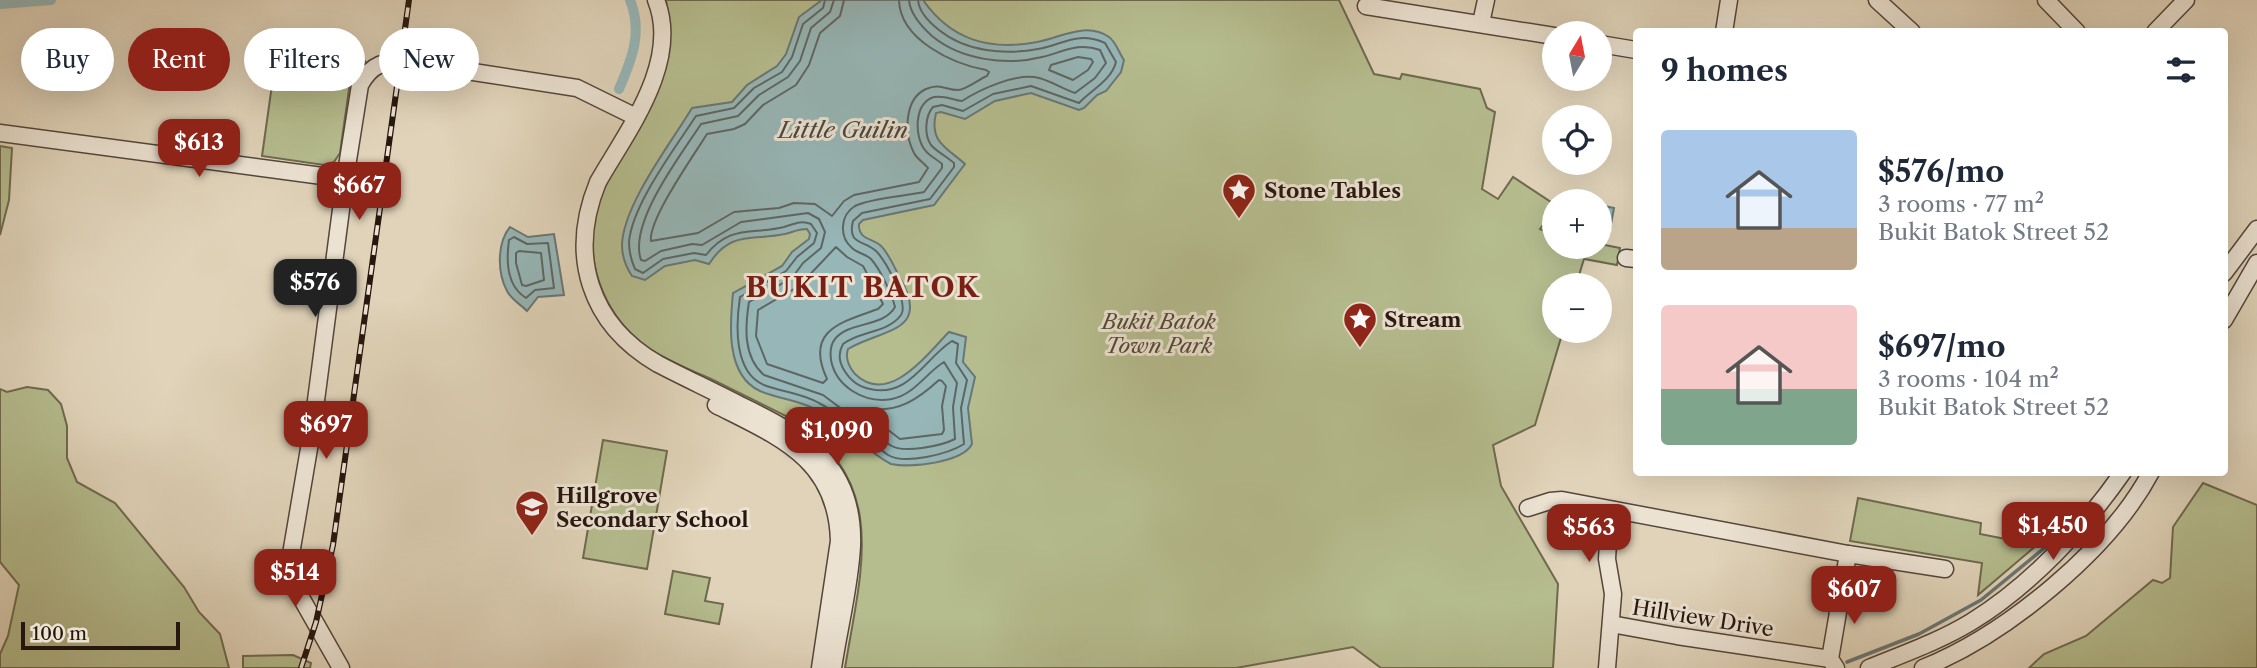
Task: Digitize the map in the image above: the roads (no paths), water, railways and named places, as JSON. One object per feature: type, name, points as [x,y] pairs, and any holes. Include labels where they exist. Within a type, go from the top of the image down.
[{"type":"street","points":[[648,0],[653,28],[650,63],[645,82],[598,183],[587,214],[584,240],[586,269],[592,291],[615,330],[639,352],[786,427],[813,447],[833,473],[849,514],[852,547],[833,668]]},
{"type":"street","points":[[656,0],[663,29],[660,60],[654,82],[589,180],[578,211],[575,261],[580,286],[589,309],[602,330],[627,357],[781,438],[804,455],[822,477],[834,503],[839,541],[820,668]]},
{"type":"street","points":[[1481,23],[1486,0]]},
{"type":"street","points":[[1725,28],[1729,0]]},
{"type":"street","points":[[1877,0],[1908,28]]},
{"type":"street","points":[[2046,0],[2073,28]]},
{"type":"street","points":[[2159,28],[2186,0]]},
{"type":"street","points":[[1366,6],[1542,34]]},
{"type":"street","points":[[1612,46],[1633,50]]},
{"type":"street","points":[[350,668],[302,584],[298,560],[319,432],[356,100],[360,85],[367,73],[386,61],[418,63],[567,85],[589,93],[629,119]]},
{"type":"street","points":[[0,133],[349,180]]},
{"type":"street","points":[[341,668],[295,587],[290,560],[349,180]]},
{"type":"street","points":[[2228,268],[2257,229]]},
{"type":"street","points":[[2228,312],[2257,263]]},
{"type":"street","points":[[2228,282],[2241,288]]},
{"type":"street","points":[[1869,668],[1951,633],[1988,611],[2052,558],[2120,476]]},
{"type":"street","points":[[1923,668],[1975,643],[2053,587],[2129,510],[2149,476]]},
{"type":"street","points":[[1528,508],[1562,500],[1848,554],[1945,569]]},
{"type":"street","points":[[1607,668],[1613,594],[1607,559],[1613,510]]},
{"type":"street","points":[[1833,663],[1848,554]]},
{"type":"street","name":"Hillview Drive","points":[[1611,624],[1833,663]]},
{"type":"water","name":"Little Guilin","points":[[822,0],[923,0],[946,25],[959,33],[972,39],[1003,45],[1037,42],[1091,30],[1109,37],[1124,60],[1121,72],[1106,91],[1079,110],[1031,93],[995,101],[965,119],[936,113],[934,123],[937,137],[965,164],[934,205],[863,220],[859,224],[861,233],[880,245],[889,257],[908,296],[910,309],[906,319],[898,327],[848,349],[848,362],[855,374],[868,383],[894,381],[919,364],[949,332],[966,337],[963,362],[975,377],[968,408],[972,444],[958,456],[947,460],[910,465],[891,464],[827,416],[803,404],[760,391],[741,373],[732,347],[733,293],[782,266],[792,252],[809,239],[807,229],[734,241],[717,253],[709,264],[695,260],[665,266],[645,280],[632,276],[626,265],[622,245],[630,212],[692,108],[732,102],[747,85],[777,66],[786,54],[799,17]]},
{"type":"water","points":[[510,227],[528,237],[554,234],[564,295],[538,297],[527,311],[509,294],[501,275],[500,258],[503,241]]},
{"type":"waterway","points":[[0,4],[51,0]]},
{"type":"waterway","points":[[619,89],[632,56],[636,34],[630,0]]},
{"type":"waterway","points":[[1847,662],[1919,634],[1981,600],[2048,545]]},
{"type":"railway","points":[[301,668],[316,622],[333,545],[409,0]]},
{"type":"place","name":"Stone Tables","points":[[1239,220]]},
{"type":"place","name":"Stream","points":[[1360,349]]},
{"type":"place","name":"Hillgrove Secondary School","points":[[532,537]]},
{"type":"district","name":"BUKIT BATOK","points":[[863,287]]},
{"type":"park label","name":"Bukit Batok Town Park","points":[[1159,333]]}]
